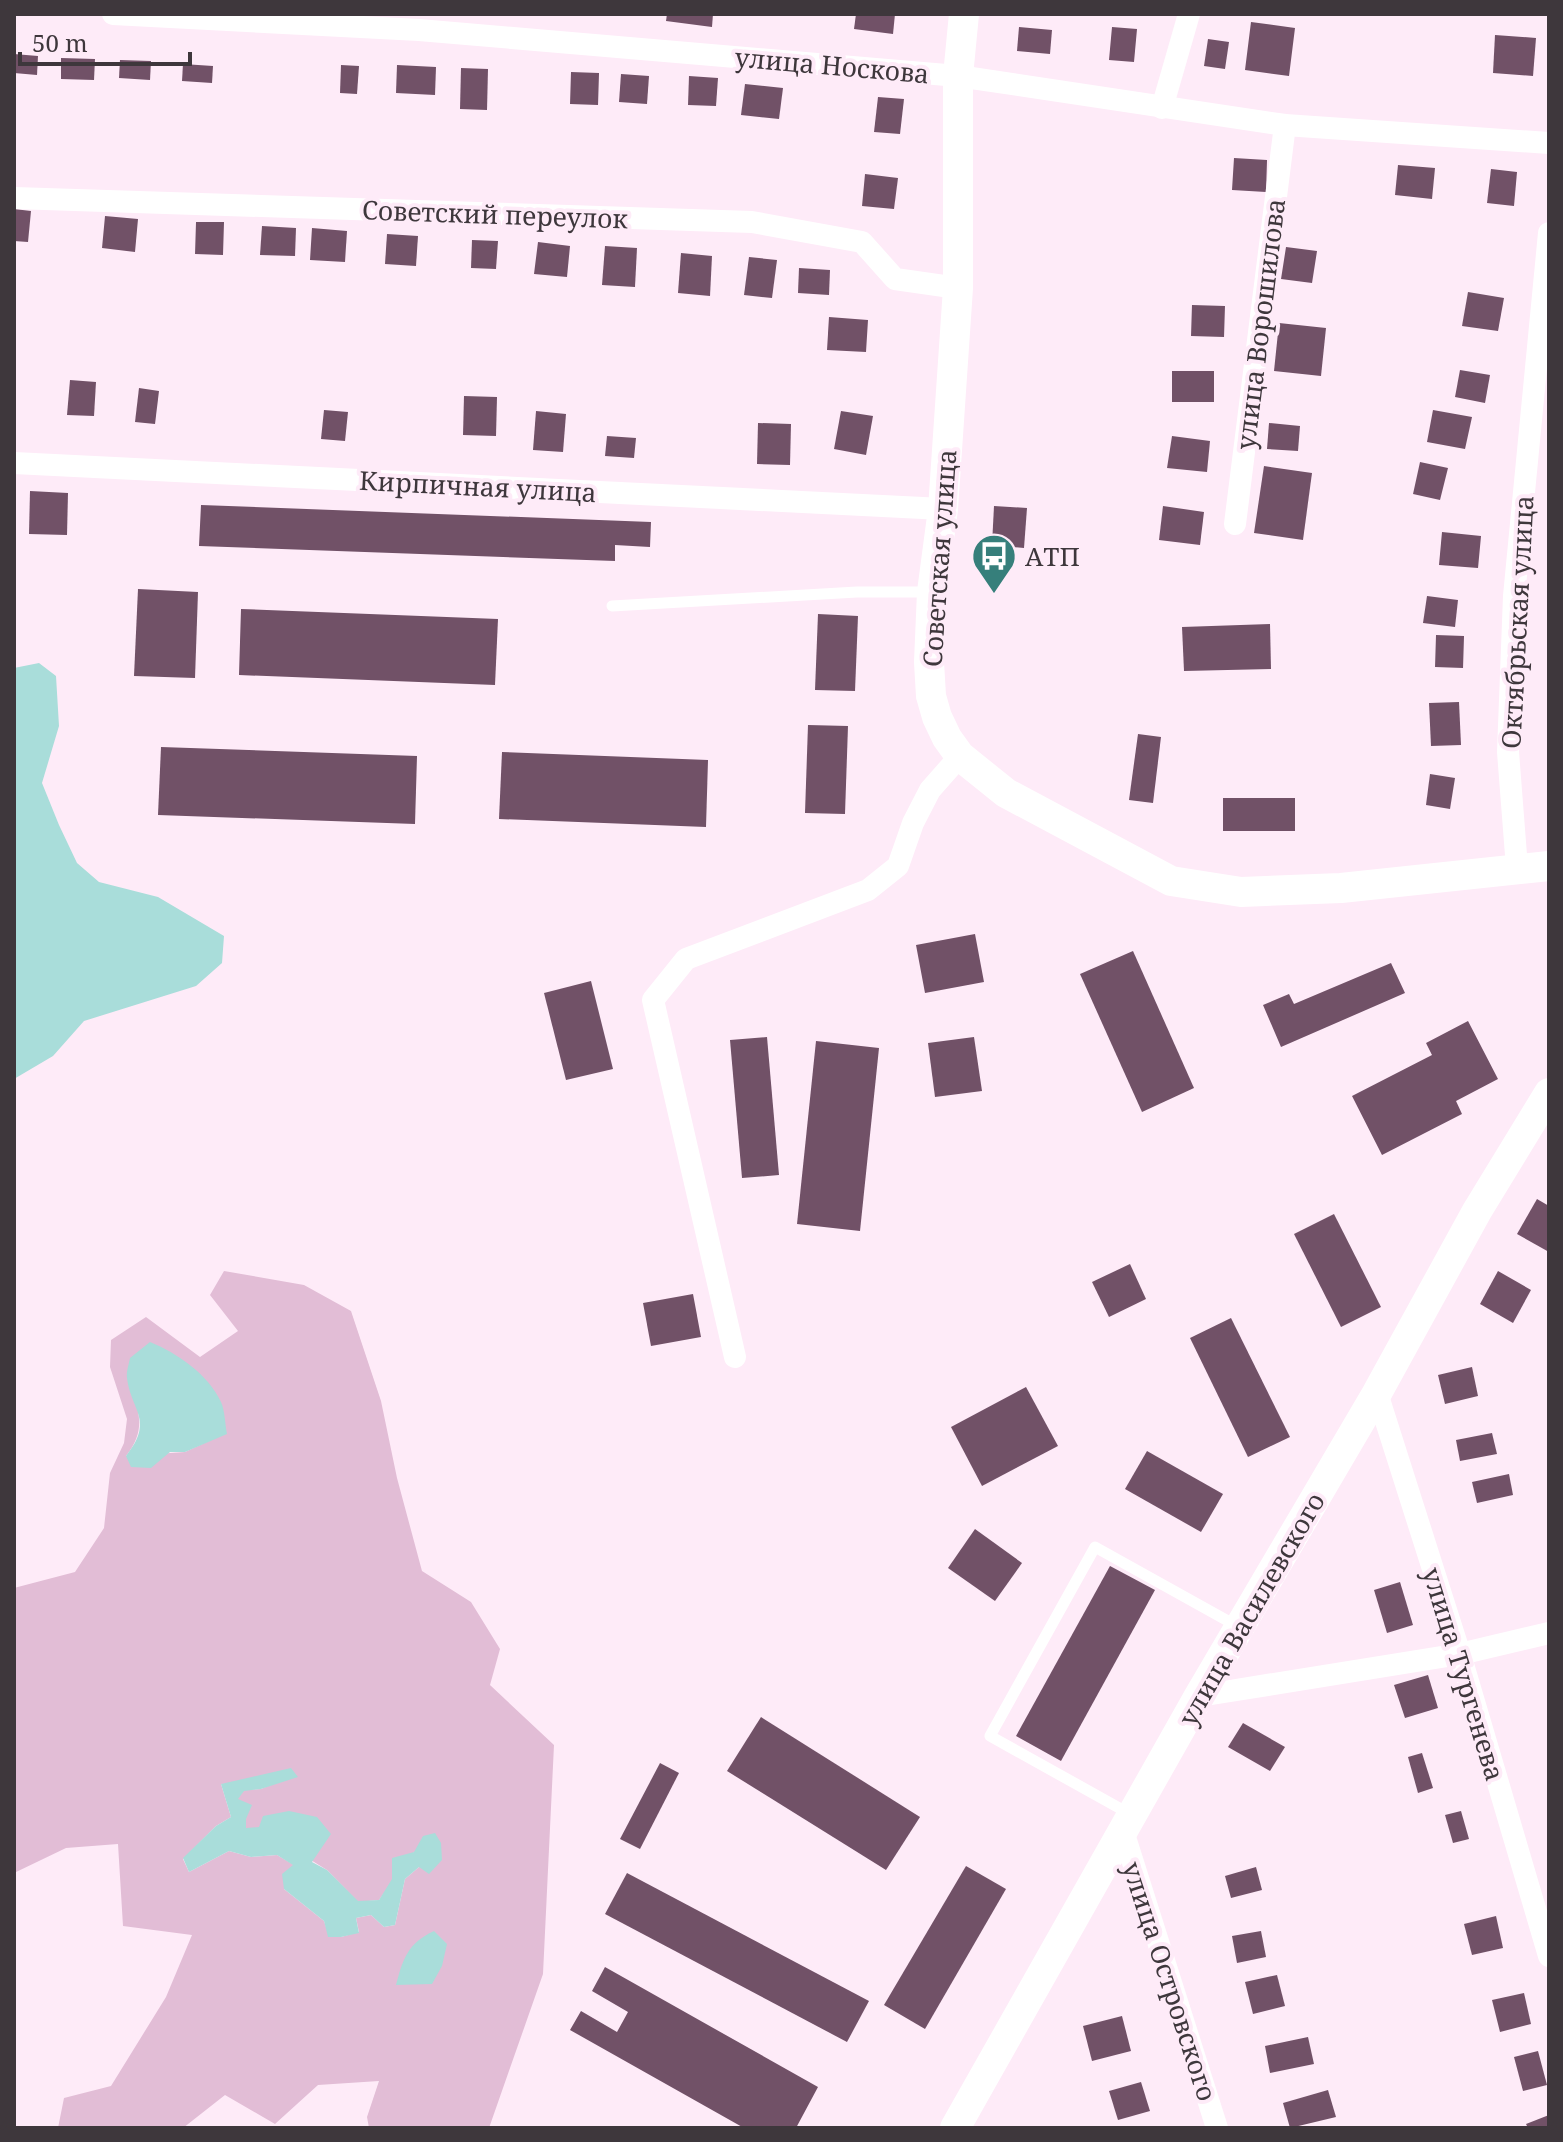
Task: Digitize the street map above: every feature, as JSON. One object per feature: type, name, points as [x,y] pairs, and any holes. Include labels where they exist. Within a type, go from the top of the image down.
[{"type":"street","name":"улица Носкова","points":[[113,14],[419,30],[958,76],[1285,125],[1549,143]]},
{"type":"street","name":"Советская улица","points":[[964,14],[958,76],[958,288],[943,509],[932,592],[929,662],[931,696],[947,738],[960,756],[1006,793],[1171,881],[1255,892],[1341,888],[1549,866]]},
{"type":"street","points":[[1162,108],[1189,14]]},
{"type":"street","name":"улица Ворошилова","points":[[1235,524],[1285,125]]},
{"type":"street","name":"Советский переулок","points":[[14,198],[752,222],[862,242],[895,279],[958,288]]},
{"type":"street","name":"Октябрьская улица","points":[[1517,868],[1508,752],[1514,596],[1549,233]]},
{"type":"street","name":"Кирпичная улица","points":[[14,463],[943,509]]},
{"type":"street","points":[[735,1357],[653,1000],[686,959],[868,890],[898,866],[913,823],[930,790],[960,756]]},
{"type":"street","name":"улица Василевского","points":[[955,2128],[1129,1825],[1199,1696],[1377,1393],[1477,1211],[1549,1093]]},
{"type":"street","name":"улица Тургенева","points":[[1377,1393],[1460,1654],[1549,1956]]},
{"type":"street","points":[[1199,1696],[1460,1654],[1549,1633]]},
{"type":"street","name":"улица Островского","points":[[1129,1825],[1217,2128]]},
{"type":"lane","points":[[612,606],[857,592],[932,592]]},
{"type":"lane","points":[[1129,1825],[990,1736],[1095,1547],[1240,1627]]},
{"type":"shaded area","points":[[39,663],[56,676],[59,726],[42,783],[77,863],[99,882],[158,897],[224,936],[222,963],[196,986],[84,1021],[53,1056],[14,1079],[14,668]]},
{"type":"shaded area","points":[[224,1271],[304,1285],[351,1311],[381,1401],[397,1478],[422,1571],[471,1602],[500,1649],[490,1685],[554,1745],[543,1974],[489,2128],[369,2128],[367,2117],[379,2081],[318,2085],[275,2124],[225,2095],[183,2128],[58,2128],[64,2098],[111,2086],[166,1997],[192,1935],[123,1926],[118,1844],[66,1848],[14,1873],[14,1588],[75,1572],[104,1528],[110,1473],[124,1443],[127,1419],[110,1367],[111,1340],[146,1317],[200,1357],[238,1331],[210,1295]],"holes":[[[127,1376],[226,1433],[185,1452],[126,1456],[133,1446],[139,1426],[137,1407]],[[278,1782],[261,1789],[244,1790],[237,1799],[246,1819],[246,1829],[259,1828],[327,1870],[358,1902],[379,1900],[414,1852],[419,1867],[405,1879],[395,1925],[384,1927],[371,1915],[356,1918],[359,1932],[341,1937],[329,1936],[324,1921],[284,1889],[294,1865],[277,1855],[251,1857],[229,1851],[189,1872],[183,1859],[216,1826],[231,1817],[221,1784]]]},
{"type":"shaded area","points":[[150,1342],[181,1358],[208,1382],[222,1406],[227,1434],[185,1452],[170,1452],[151,1468],[131,1467],[126,1456],[135,1444],[140,1424],[127,1371],[130,1358]]},
{"type":"shaded area","points":[[291,1768],[298,1777],[244,1791],[238,1799],[252,1805],[246,1828],[259,1827],[263,1816],[289,1811],[317,1817],[331,1834],[312,1862],[327,1870],[358,1901],[379,1900],[392,1879],[392,1858],[414,1852],[423,1836],[435,1833],[441,1843],[442,1860],[429,1874],[419,1867],[405,1879],[395,1925],[384,1927],[371,1915],[356,1918],[359,1933],[328,1937],[324,1921],[284,1889],[282,1874],[293,1865],[277,1855],[251,1857],[229,1851],[189,1872],[183,1858],[216,1826],[231,1817],[221,1784]]},
{"type":"shaded area","points":[[434,1931],[447,1944],[442,1966],[432,1984],[396,1985],[412,1946]]},
{"type":"building","points":[[667,14],[713,14],[712,27],[666,21]]},
{"type":"building","points":[[856,14],[895,14],[893,34],[854,29]]},
{"type":"building","points":[[1251,22],[1295,28],[1289,76],[1245,70]]},
{"type":"building","points":[[1019,27],[1052,30],[1050,54],[1017,51]]},
{"type":"building","points":[[1112,27],[1137,29],[1134,62],[1109,60]]},
{"type":"building","points":[[1495,35],[1536,38],[1533,76],[1493,73]]},
{"type":"building","points":[[1208,39],[1229,42],[1225,69],[1204,66]]},
{"type":"building","points":[[14,54],[38,56],[37,75],[14,73]]},
{"type":"building","points":[[61,58],[95,59],[94,80],[61,79]]},
{"type":"building","points":[[120,60],[151,61],[150,80],[119,78]]},
{"type":"building","points":[[183,64],[213,66],[212,83],[182,81]]},
{"type":"building","points":[[341,65],[359,66],[357,94],[340,93]]},
{"type":"building","points":[[397,65],[436,67],[435,95],[396,93]]},
{"type":"building","points":[[461,68],[488,69],[487,110],[460,109]]},
{"type":"building","points":[[571,72],[599,73],[598,105],[570,104]]},
{"type":"building","points":[[621,74],[649,76],[647,104],[619,102]]},
{"type":"building","points":[[689,76],[718,78],[716,106],[688,105]]},
{"type":"building","points":[[745,84],[783,88],[779,119],[741,115]]},
{"type":"building","points":[[878,97],[904,99],[900,134],[874,132]]},
{"type":"building","points":[[1234,158],[1267,160],[1266,192],[1232,190]]},
{"type":"building","points":[[1398,165],[1435,168],[1432,199],[1395,195]]},
{"type":"building","points":[[1491,169],[1517,172],[1514,206],[1487,203]]},
{"type":"building","points":[[865,174],[898,178],[894,209],[862,206]]},
{"type":"building","points":[[14,209],[31,211],[28,242],[14,241]]},
{"type":"building","points":[[105,216],[138,219],[135,252],[102,248]]},
{"type":"building","points":[[196,222],[224,222],[223,255],[195,254]]},
{"type":"building","points":[[262,226],[296,228],[295,256],[260,255]]},
{"type":"building","points":[[312,228],[347,231],[345,262],[310,260]]},
{"type":"building","points":[[387,234],[418,236],[416,266],[385,264]]},
{"type":"building","points":[[472,240],[498,241],[496,269],[471,268]]},
{"type":"building","points":[[538,242],[570,246],[567,277],[534,274]]},
{"type":"building","points":[[605,246],[637,248],[635,287],[602,285]]},
{"type":"building","points":[[1286,247],[1317,251],[1312,283],[1281,279]]},
{"type":"building","points":[[681,253],[712,256],[710,296],[678,293]]},
{"type":"building","points":[[749,257],[777,260],[772,298],[744,295]]},
{"type":"building","points":[[799,268],[830,270],[829,295],[798,293]]},
{"type":"building","points":[[1468,292],[1504,298],[1498,331],[1462,326]]},
{"type":"building","points":[[1192,305],[1225,306],[1224,337],[1191,336]]},
{"type":"building","points":[[829,317],[868,320],[866,352],[827,350]]},
{"type":"building","points":[[1279,323],[1326,328],[1321,376],[1274,371]]},
{"type":"building","points":[[1460,370],[1490,375],[1485,403],[1455,397]]},
{"type":"building","points":[[1172,371],[1214,371],[1214,402],[1172,402]]},
{"type":"building","points":[[70,380],[96,382],[94,416],[67,415]]},
{"type":"building","points":[[139,388],[159,391],[155,424],[135,422]]},
{"type":"building","points":[[464,396],[497,397],[496,436],[463,435]]},
{"type":"building","points":[[324,410],[348,412],[345,441],[321,439]]},
{"type":"building","points":[[1433,410],[1472,417],[1465,449],[1427,442]]},
{"type":"building","points":[[536,411],[566,414],[563,452],[533,450]]},
{"type":"building","points":[[841,411],[873,416],[866,455],[834,449]]},
{"type":"building","points":[[758,423],[791,424],[790,465],[757,464]]},
{"type":"building","points":[[1269,423],[1300,426],[1298,451],[1267,449]]},
{"type":"building","points":[[607,436],[636,438],[634,458],[605,456]]},
{"type":"building","points":[[1172,436],[1210,441],[1207,472],[1167,468]]},
{"type":"building","points":[[1420,462],[1448,468],[1440,500],[1413,494]]},
{"type":"building","points":[[1264,466],[1312,473],[1303,540],[1254,533]]},
{"type":"building","points":[[30,491],[68,493],[67,535],[29,534]]},
{"type":"building","points":[[201,505],[651,522],[650,547],[615,545],[615,561],[199,546]]},
{"type":"building","points":[[994,506],[1027,508],[1024,548],[992,545]]},
{"type":"building","points":[[1163,506],[1204,512],[1200,545],[1159,540]]},
{"type":"building","points":[[1442,532],[1481,536],[1478,568],[1439,565]]},
{"type":"building","points":[[138,589],[198,592],[195,678],[134,676]]},
{"type":"building","points":[[1427,596],[1458,600],[1455,627],[1423,623]]},
{"type":"building","points":[[241,609],[498,619],[495,685],[239,675]]},
{"type":"building","points":[[818,614],[858,616],[855,691],[815,690]]},
{"type":"building","points":[[1270,624],[1271,669],[1184,671],[1182,627]]},
{"type":"building","points":[[1436,635],[1464,636],[1463,668],[1435,667]]},
{"type":"building","points":[[1459,702],[1461,745],[1431,746],[1429,703]]},
{"type":"building","points":[[808,725],[848,726],[845,814],[805,813]]},
{"type":"building","points":[[1138,734],[1161,737],[1153,803],[1129,800]]},
{"type":"building","points":[[161,747],[417,756],[415,824],[158,815]]},
{"type":"building","points":[[502,752],[708,760],[706,827],[499,819]]},
{"type":"building","points":[[1430,774],[1455,778],[1450,809],[1426,805]]},
{"type":"building","points":[[1223,798],[1295,798],[1295,831],[1223,831]]},
{"type":"building","points":[[975,934],[984,982],[925,993],[916,945]]},
{"type":"building","points":[[1133,951],[1194,1088],[1142,1112],[1080,974]]},
{"type":"building","points":[[1391,963],[1405,993],[1281,1047],[1263,1005],[1289,994],[1294,1004]]},
{"type":"building","points":[[591,981],[613,1069],[566,1080],[544,993]]},
{"type":"building","points":[[1468,1021],[1498,1079],[1456,1101],[1462,1114],[1382,1155],[1352,1096],[1432,1055],[1426,1043]]},
{"type":"building","points":[[767,1037],[779,1175],[742,1178],[730,1040]]},
{"type":"building","points":[[974,1037],[982,1091],[935,1097],[928,1043]]},
{"type":"building","points":[[816,1041],[879,1048],[860,1231],[797,1224]]},
{"type":"building","points":[[1537,1199],[1549,1206],[1549,1252],[1517,1234]]},
{"type":"building","points":[[1334,1214],[1381,1307],[1341,1327],[1294,1234]]},
{"type":"building","points":[[1130,1264],[1146,1299],[1109,1317],[1092,1282]]},
{"type":"building","points":[[1498,1271],[1531,1290],[1513,1323],[1480,1304]]},
{"type":"building","points":[[693,1294],[701,1337],[651,1346],[643,1303]]},
{"type":"building","points":[[1231,1318],[1290,1437],[1248,1457],[1190,1338]]},
{"type":"building","points":[[1472,1367],[1478,1396],[1445,1404],[1438,1375]]},
{"type":"building","points":[[1026,1387],[1058,1446],[982,1486],[951,1427]]},
{"type":"building","points":[[1492,1433],[1497,1454],[1460,1461],[1456,1440]]},
{"type":"building","points":[[1147,1451],[1223,1494],[1201,1532],[1125,1489]]},
{"type":"building","points":[[1509,1474],[1513,1495],[1477,1503],[1472,1482]]},
{"type":"building","points":[[975,1529],[1022,1563],[995,1601],[948,1568]]},
{"type":"building","points":[[1110,1566],[1155,1590],[1061,1761],[1016,1736]]},
{"type":"building","points":[[1400,1582],[1413,1625],[1387,1633],[1374,1590]]},
{"type":"building","points":[[1428,1675],[1438,1708],[1405,1718],[1394,1685]]},
{"type":"building","points":[[761,1717],[920,1817],[886,1870],[727,1771]]},
{"type":"building","points":[[1243,1723],[1285,1747],[1270,1771],[1228,1747]]},
{"type":"building","points":[[1422,1753],[1433,1788],[1418,1793],[1408,1757]]},
{"type":"building","points":[[660,1763],[679,1773],[640,1849],[620,1839]]},
{"type":"building","points":[[1461,1811],[1469,1839],[1453,1843],[1445,1815]]},
{"type":"building","points":[[966,1866],[1006,1889],[925,2029],[884,2005]]},
{"type":"building","points":[[1256,1867],[1262,1890],[1231,1898],[1225,1876]]},
{"type":"building","points":[[627,1873],[869,2001],[847,2042],[605,1914]]},
{"type":"building","points":[[1496,1916],[1503,1948],[1472,1955],[1464,1924]]},
{"type":"building","points":[[1261,1931],[1266,1957],[1237,1963],[1232,1936]]},
{"type":"building","points":[[605,1967],[818,2087],[796,2128],[744,2128],[570,2030],[581,2011],[617,2032],[628,2012],[592,1991]]},
{"type":"building","points":[[1277,1975],[1285,2006],[1253,2014],[1245,1982]]},
{"type":"building","points":[[1524,1993],[1531,2024],[1500,2032],[1492,2000]]},
{"type":"building","points":[[1122,2016],[1131,2051],[1092,2061],[1083,2026]]},
{"type":"building","points":[[1308,2037],[1314,2064],[1270,2073],[1265,2046]]},
{"type":"building","points":[[1538,2051],[1547,2085],[1523,2091],[1514,2057]]},
{"type":"building","points":[[1141,2082],[1150,2111],[1118,2120],[1109,2091]]},
{"type":"building","points":[[1328,2090],[1336,2117],[1290,2128],[1283,2103]]},
{"type":"building","points":[[1549,2115],[1549,2128],[1528,2128],[1526,2124]]},
{"type":"place","name":"АТП","points":[[994,595]]}]
